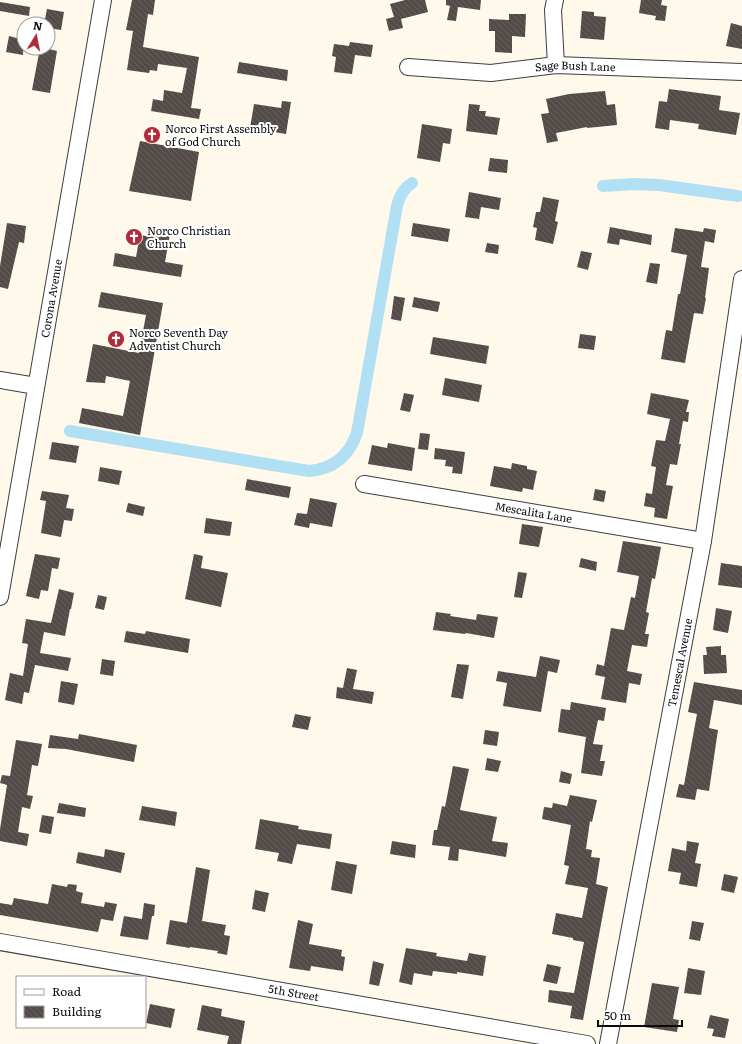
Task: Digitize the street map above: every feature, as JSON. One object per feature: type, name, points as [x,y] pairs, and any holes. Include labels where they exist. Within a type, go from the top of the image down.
[{"type":"street","name":"Corona Avenue","points":[[0,597],[103,0]]},
{"type":"street","points":[[555,0],[553,10],[556,65]]},
{"type":"street","name":"Sage Bush Lane","points":[[408,67],[491,73],[556,65],[742,72]]},
{"type":"street","name":"Temescal Avenue","points":[[608,1044],[702,541],[742,279]]},
{"type":"street","points":[[0,380],[36,386]]},
{"type":"street","name":"Mescalita Lane","points":[[364,484],[702,541]]},
{"type":"street","name":"5th Street","points":[[0,942],[587,1044]]},
{"type":"building","points":[[132,0],[155,0],[153,15],[148,14],[143,47],[199,57],[191,108],[201,109],[199,119],[151,111],[153,99],[163,101],[164,90],[182,93],[187,68],[158,64],[157,71],[150,70],[149,73],[127,70],[133,31],[126,30]]},
{"type":"building","points":[[405,0],[425,0],[428,12],[401,19],[403,28],[389,31],[386,19],[394,17],[390,4]]},
{"type":"building","points":[[446,0],[481,0],[480,10],[458,7],[456,21],[447,20],[450,6],[446,5]]},
{"type":"building","points":[[641,0],[662,0],[661,5],[667,6],[665,21],[655,20],[656,16],[639,13]]},
{"type":"building","points":[[0,2],[30,7],[29,16],[0,11]]},
{"type":"building","points":[[47,9],[64,12],[61,30],[56,29],[56,16],[46,16]]},
{"type":"building","points":[[582,11],[594,12],[594,16],[606,17],[604,40],[580,38]]},
{"type":"building","points":[[509,14],[526,14],[525,37],[512,36],[512,53],[495,52],[495,31],[489,31],[489,19],[509,20]]},
{"type":"building","points":[[731,23],[742,26],[742,49],[726,46]]},
{"type":"building","points":[[9,36],[16,38],[16,54],[6,52]]},
{"type":"building","points":[[350,42],[373,45],[371,57],[355,55],[352,74],[334,72],[336,57],[332,56],[334,44],[349,46]]},
{"type":"building","points":[[57,51],[50,93],[32,90],[38,56],[56,56]]},
{"type":"building","points":[[239,62],[288,70],[287,81],[237,73]]},
{"type":"building","points":[[669,89],[721,96],[719,110],[740,113],[736,135],[698,129],[699,124],[670,120],[669,130],[655,128],[659,101],[667,102]]},
{"type":"building","points":[[605,91],[607,105],[615,104],[617,125],[587,127],[556,133],[558,141],[547,143],[541,114],[549,113],[546,99],[569,94]]},
{"type":"building","points":[[282,101],[291,102],[286,134],[250,128],[254,104],[281,108]]},
{"type":"building","points":[[469,104],[480,105],[479,111],[486,111],[485,116],[500,118],[497,135],[466,131]]},
{"type":"building","points":[[422,124],[452,129],[450,144],[443,143],[440,162],[417,158]]},
{"type":"building","points":[[140,141],[199,152],[191,201],[129,191]]},
{"type":"building","points":[[490,158],[508,160],[507,173],[488,171]]},
{"type":"building","points":[[469,192],[501,198],[499,210],[481,207],[479,219],[465,217]]},
{"type":"building","points":[[543,197],[559,200],[555,221],[558,222],[553,244],[535,240],[537,228],[533,227],[536,212],[540,212]]},
{"type":"building","points":[[7,223],[26,226],[24,243],[19,242],[8,289],[0,287],[0,266]]},
{"type":"building","points":[[413,223],[450,229],[448,242],[411,236]]},
{"type":"building","points":[[610,227],[652,235],[651,245],[620,239],[619,245],[607,243]]},
{"type":"building","points":[[675,228],[703,232],[704,228],[716,230],[714,243],[705,241],[701,267],[709,268],[706,298],[703,314],[694,313],[685,363],[661,359],[666,330],[672,331],[678,294],[680,294],[687,255],[671,252]]},
{"type":"building","points":[[147,230],[170,234],[165,262],[183,265],[181,277],[113,266],[115,253],[136,257],[140,235],[146,236]]},
{"type":"building","points":[[487,243],[499,245],[498,254],[485,252]]},
{"type":"building","points":[[581,251],[592,253],[588,270],[577,267]]},
{"type":"building","points":[[650,263],[660,264],[657,284],[646,282]]},
{"type":"building","points":[[101,292],[163,303],[140,435],[79,423],[82,408],[123,416],[130,381],[106,376],[105,383],[86,382],[93,344],[139,353],[146,315],[98,307]]},
{"type":"building","points":[[394,296],[405,298],[401,321],[391,319]]},
{"type":"building","points":[[414,297],[440,302],[438,312],[412,307]]},
{"type":"building","points":[[580,334],[596,336],[594,350],[578,348]]},
{"type":"building","points":[[433,337],[489,346],[486,364],[430,354]]},
{"type":"building","points":[[445,378],[482,385],[479,402],[442,395]]},
{"type":"building","points":[[404,393],[414,395],[410,412],[400,410]]},
{"type":"building","points":[[651,393],[689,400],[686,412],[689,412],[688,422],[683,421],[677,465],[670,464],[666,485],[673,486],[667,519],[654,517],[655,508],[644,506],[646,493],[652,494],[656,467],[651,466],[656,440],[665,441],[670,419],[647,414]]},
{"type":"building","points":[[420,433],[430,434],[428,450],[418,449]]},
{"type":"building","points":[[52,442],[79,446],[76,463],[49,459]]},
{"type":"building","points":[[388,443],[415,448],[412,471],[368,464],[372,445],[387,448]]},
{"type":"building","points":[[435,448],[465,452],[462,474],[452,473],[453,467],[445,466],[446,460],[434,459]]},
{"type":"building","points":[[512,463],[527,466],[527,469],[537,471],[533,490],[523,488],[522,492],[490,486],[494,466],[511,469]]},
{"type":"building","points":[[100,467],[122,471],[119,485],[98,481]]},
{"type":"building","points":[[247,479],[291,487],[289,498],[245,490]]},
{"type":"building","points":[[595,489],[606,491],[604,502],[593,500]]},
{"type":"building","points":[[42,491],[69,495],[66,508],[74,509],[72,521],[64,520],[61,537],[41,533],[46,501],[40,500]]},
{"type":"building","points":[[310,498],[337,503],[332,527],[310,523],[309,528],[294,525],[297,513],[307,514]]},
{"type":"building","points":[[128,503],[145,507],[143,516],[126,512]]},
{"type":"building","points":[[206,518],[232,522],[230,536],[204,533]]},
{"type":"building","points":[[522,524],[543,527],[539,547],[519,544]]},
{"type":"building","points":[[623,541],[661,547],[655,579],[652,578],[646,612],[649,613],[645,634],[649,634],[647,647],[632,645],[627,671],[642,674],[640,685],[629,683],[626,703],[601,699],[605,677],[595,675],[597,664],[604,666],[611,628],[624,630],[631,597],[635,598],[639,576],[617,572]]},
{"type":"building","points":[[35,554],[60,558],[58,569],[52,568],[48,591],[41,590],[39,599],[26,596]]},
{"type":"building","points":[[194,554],[203,556],[201,568],[228,573],[221,607],[185,599]]},
{"type":"building","points":[[581,558],[597,562],[596,571],[579,567]]},
{"type":"building","points":[[721,563],[742,566],[742,588],[718,585]]},
{"type":"building","points":[[518,572],[527,573],[522,598],[514,597]]},
{"type":"building","points":[[59,589],[74,593],[65,636],[44,632],[40,653],[71,658],[68,671],[35,665],[29,693],[24,692],[22,704],[5,700],[10,673],[23,676],[28,644],[22,643],[26,619],[51,623]]},
{"type":"building","points":[[98,595],[107,597],[104,610],[95,608]]},
{"type":"building","points":[[716,608],[732,611],[728,633],[713,630]]},
{"type":"building","points":[[436,612],[476,620],[477,614],[498,617],[494,638],[466,633],[433,630]]},
{"type":"building","points":[[126,631],[145,634],[146,631],[190,639],[188,653],[124,642]]},
{"type":"building","points":[[721,646],[721,655],[726,655],[727,673],[704,674],[703,655],[707,655],[706,647]]},
{"type":"building","points":[[540,656],[560,660],[557,673],[548,671],[541,712],[503,706],[507,683],[496,681],[498,671],[536,677]]},
{"type":"building","points":[[102,659],[115,661],[113,676],[100,674]]},
{"type":"building","points":[[457,664],[469,665],[463,699],[451,697]]},
{"type":"building","points":[[347,668],[357,670],[353,689],[374,692],[372,704],[336,698],[337,687],[343,688]]},
{"type":"building","points":[[61,681],[78,684],[74,705],[58,702]]},
{"type":"building","points":[[694,682],[742,690],[742,705],[714,700],[709,728],[718,730],[709,791],[697,789],[695,800],[676,797],[679,784],[684,785],[697,714],[688,712]]},
{"type":"building","points":[[571,702],[606,708],[604,721],[598,720],[593,744],[603,745],[600,761],[605,761],[602,776],[581,773],[586,737],[558,732],[561,709],[570,710]]},
{"type":"building","points":[[295,714],[311,717],[308,730],[292,727]]},
{"type":"building","points":[[485,730],[499,732],[497,746],[483,744]]},
{"type":"building","points":[[79,734],[137,745],[134,762],[66,749],[48,748],[50,735],[78,739]]},
{"type":"building","points":[[16,740],[42,744],[38,766],[32,765],[27,795],[33,796],[30,809],[22,807],[18,832],[29,834],[27,846],[0,841],[0,829],[7,785],[0,783],[2,775],[10,776]]},
{"type":"building","points":[[487,758],[501,761],[498,772],[485,770]]},
{"type":"building","points":[[453,766],[469,769],[460,810],[497,817],[492,841],[508,843],[506,857],[459,849],[458,861],[448,860],[450,847],[432,845],[434,830],[437,830],[442,806],[445,807]]},
{"type":"building","points":[[561,771],[572,774],[570,784],[559,782]]},
{"type":"building","points":[[570,795],[597,800],[592,822],[590,821],[586,849],[592,850],[591,857],[600,858],[596,884],[608,887],[583,1020],[570,1018],[572,1006],[548,1002],[549,990],[574,993],[584,942],[573,940],[573,938],[552,934],[556,913],[582,918],[588,888],[565,884],[569,866],[564,865],[571,825],[542,819],[544,807],[552,808],[553,803],[567,806]]},
{"type":"building","points":[[59,803],[86,808],[85,817],[57,813]]},
{"type":"building","points":[[142,806],[177,812],[175,826],[139,820]]},
{"type":"building","points":[[42,815],[54,817],[51,834],[39,832]]},
{"type":"building","points":[[260,819],[299,826],[298,829],[332,834],[330,849],[297,844],[292,864],[277,861],[279,853],[255,849]]},
{"type":"building","points":[[392,841],[416,845],[415,858],[390,854]]},
{"type":"building","points":[[687,841],[699,843],[695,863],[701,864],[697,887],[679,884],[681,873],[668,871],[672,848],[686,851]]},
{"type":"building","points":[[105,849],[125,853],[121,873],[76,863],[78,852],[104,857]]},
{"type":"building","points":[[336,861],[357,865],[352,894],[331,890]]},
{"type":"building","points":[[196,867],[210,870],[202,921],[226,925],[224,935],[230,936],[227,955],[217,953],[218,951],[166,944],[170,920],[187,923]]},
{"type":"building","points":[[724,874],[738,877],[734,893],[721,890]]},
{"type":"building","points":[[52,884],[67,887],[68,884],[77,885],[76,891],[83,893],[81,903],[104,907],[105,902],[117,904],[113,921],[101,919],[98,932],[0,915],[0,903],[12,905],[14,898],[48,904]]},
{"type":"building","points":[[255,890],[269,893],[265,912],[252,909]]},
{"type":"building","points":[[144,903],[155,905],[148,940],[120,936],[124,916],[142,919]]},
{"type":"building","points":[[298,920],[313,924],[309,944],[342,950],[341,956],[345,957],[343,971],[311,966],[310,971],[289,968]]},
{"type":"building","points":[[692,921],[704,923],[700,941],[689,939]]},
{"type":"building","points":[[406,948],[437,953],[436,956],[467,961],[469,953],[486,956],[483,976],[457,972],[457,974],[433,971],[432,976],[414,973],[412,985],[399,982]]},
{"type":"building","points":[[373,961],[384,964],[379,986],[369,984]]},
{"type":"building","points":[[547,964],[561,967],[557,984],[543,981]]},
{"type":"building","points":[[688,968],[705,971],[701,995],[684,993]]},
{"type":"building","points":[[652,983],[679,987],[673,1019],[679,1020],[677,1032],[644,1027]]},
{"type":"building","points":[[150,1004],[175,1009],[171,1028],[146,1023]]},
{"type":"building","points":[[202,1005],[222,1009],[221,1016],[245,1021],[241,1044],[227,1044],[229,1036],[197,1030]]},
{"type":"building","points":[[710,1015],[729,1019],[725,1038],[712,1036],[714,1029],[707,1028]]},
{"type":"waterway","points":[[70,431],[309,471],[318,470],[339,460],[350,448],[357,433],[397,206],[402,193],[412,183]]},
{"type":"waterway","points":[[603,186],[634,184],[659,185],[738,196]]},
{"type":"place","name":"Norco First Assembly of God Church","points":[[152,135]]},
{"type":"place","name":"Norco Christian Church","points":[[134,237]]},
{"type":"place","name":"Norco Seventh Day Adventist Church","points":[[116,339]]}]
